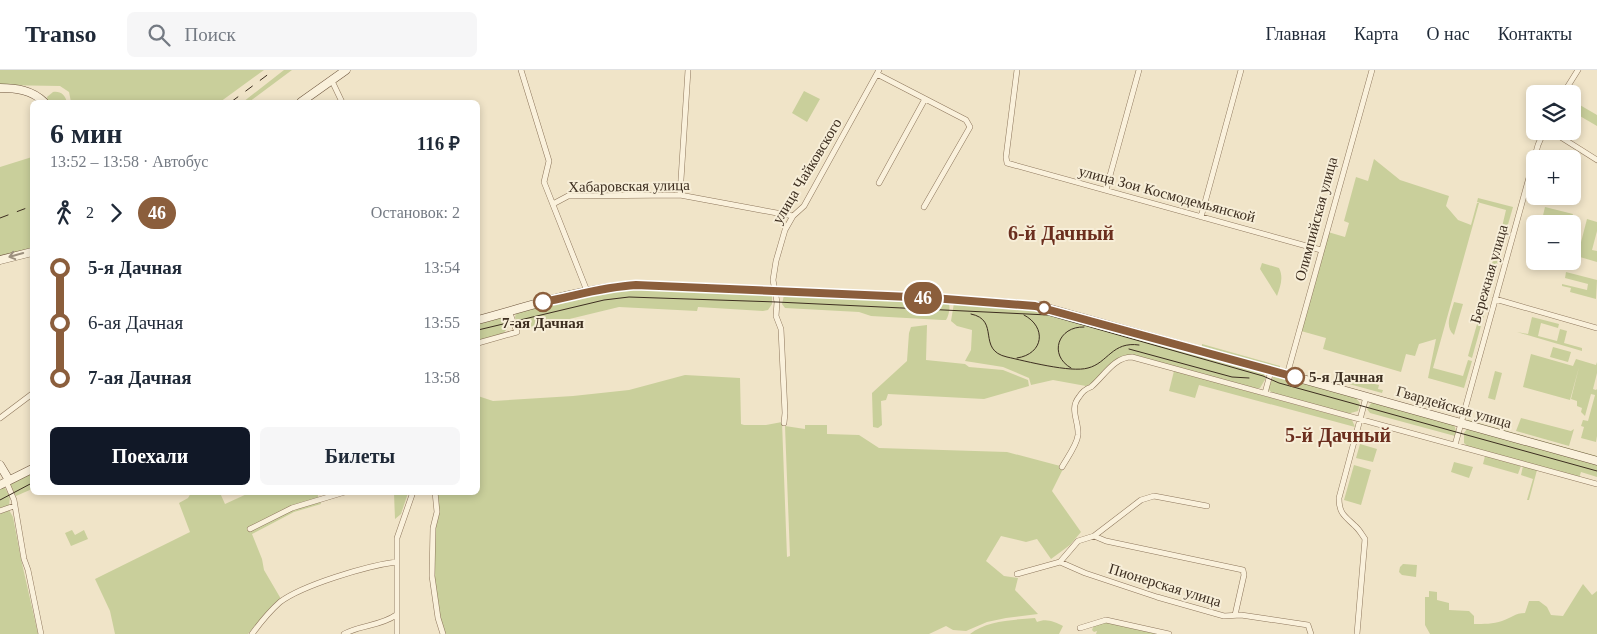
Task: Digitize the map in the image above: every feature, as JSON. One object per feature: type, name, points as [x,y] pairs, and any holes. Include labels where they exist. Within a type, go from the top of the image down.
[{"type":"street","points":[[305,100],[346,70]]},
{"type":"street","points":[[520,70],[549,161],[544,182],[587,291]]},
{"type":"street","points":[[680,195],[688,70]]},
{"type":"street","name":"улица Зои Космодемьянской","points":[[1018,70],[1006,157],[1007,163],[1321,250]]},
{"type":"street","points":[[1106,190],[1139,70]]},
{"type":"street","points":[[1200,217],[1241,70]]},
{"type":"street","name":"Олимпийская улица","points":[[1287,375],[1372,70]]},
{"type":"street","points":[[1569,85],[1578,70]]},
{"type":"street","points":[[878,72],[966,120],[970,126],[924,207]]},
{"type":"street","name":"улица Чайковского","points":[[784,422],[781,329],[776,310],[778,302],[773,280],[777,255],[785,230],[794,216],[804,206],[878,72]]},
{"type":"street","points":[[332,81],[341,100]]},
{"type":"street","points":[[0,88],[24,91],[41,100]]},
{"type":"street","points":[[879,183],[925,99]]},
{"type":"street","name":"Бережная улица","points":[[1456,445],[1540,140]]},
{"type":"street","points":[[1565,140],[1597,160]]},
{"type":"street","name":"Хабаровская улица","points":[[553,204],[568,196],[680,195],[794,216]]},
{"type":"street","points":[[0,260],[30,252]]},
{"type":"street","name":"Гвардейская улица","points":[[480,319],[587,291],[636,285],[933,298],[1035,306],[1597,461]]},
{"type":"street","points":[[1495,299],[1597,328]]},
{"type":"street","points":[[480,342],[517,332],[509,312]]},
{"type":"street","points":[[1062,467],[1077,440],[1075,402],[1086,389],[1091,387],[1118,360],[1124,357],[1132,357],[1597,484]]},
{"type":"street","points":[[1265,393],[1271,371]]},
{"type":"street","points":[[0,418],[30,396]]},
{"type":"street","points":[[1357,634],[1365,539],[1342,513],[1339,498],[1366,397]]},
{"type":"street","points":[[0,465],[5,482],[14,500],[24,559],[41,634]]},
{"type":"street","points":[[5,482],[30,470]]},
{"type":"street","points":[[250,529],[292,508],[335,495]]},
{"type":"street","points":[[397,634],[396,538],[412,495]]},
{"type":"street","points":[[435,495],[437,512],[433,528],[432,576],[438,618],[443,634]]},
{"type":"street","points":[[1017,574],[1060,562],[1078,540],[1094,536],[1141,500],[1154,496],[1207,506]]},
{"type":"street","points":[[0,511],[14,506]]},
{"type":"street","points":[[1094,536],[1106,541],[1244,570],[1235,615]]},
{"type":"street","points":[[252,634],[266,616],[281,602],[298,592],[337,577],[396,562]]},
{"type":"street","name":"Пионерская улица","points":[[1060,562],[1085,573],[1157,597],[1224,616],[1235,615],[1308,625],[1310,634]]},
{"type":"street","points":[[344,634],[388,621],[396,615]]},
{"type":"street","points":[[1080,628],[1106,620],[1169,634]]},
{"type":"green space","points":[[0,70],[264,70],[223,100],[71,100],[69,92],[60,86],[0,85]]},
{"type":"green space","points":[[284,70],[292,70],[252,100],[246,100]]},
{"type":"green space","points":[[804,91],[820,99],[807,122],[792,113]]},
{"type":"green space","points":[[53,92],[58,92],[66,100],[48,100],[47,97]]},
{"type":"green space","points":[[1581,106],[1597,115],[1597,126],[1581,117]]},
{"type":"green space","points":[[30,158],[30,249],[0,257],[0,167]]},
{"type":"green space","points":[[1374,159],[1400,180],[1449,196],[1446,206],[1458,220],[1471,225],[1477,203],[1479,203],[1433,368],[1463,376],[1468,360],[1472,361],[1464,388],[1428,378],[1436,339],[1419,344],[1415,356],[1406,354],[1401,372],[1323,349],[1326,338],[1301,331],[1328,232],[1345,237],[1349,223],[1344,221],[1356,177],[1368,181]]},
{"type":"green space","points":[[1478,198],[1513,207],[1507,228],[1502,227],[1506,210],[1477,202]]},
{"type":"green space","points":[[1545,207],[1573,214],[1573,215],[1543,215]]},
{"type":"green space","points":[[1587,219],[1597,222],[1597,231],[1592,250],[1597,251],[1597,262],[1581,257],[1581,242]]},
{"type":"green space","points":[[1501,230],[1506,231],[1490,291],[1485,290]]},
{"type":"green space","points":[[1262,263],[1279,268],[1281,279],[1277,296],[1260,269]]},
{"type":"green space","points":[[1566,272],[1597,280],[1596,299],[1570,292],[1571,288],[1562,286],[1562,284],[1587,290],[1588,284],[1565,278]]},
{"type":"green space","points":[[635,288],[769,293],[772,295],[772,304],[768,310],[763,311],[698,307],[697,311],[619,307],[524,330],[515,318],[516,312],[583,294]]},
{"type":"green space","points":[[784,295],[948,302],[949,313],[946,320],[871,316],[859,312],[785,308],[782,304]]},
{"type":"green space","points":[[1454,302],[1463,304],[1454,335],[1449,328],[1449,324]]},
{"type":"green space","points":[[954,303],[1038,309],[1263,372],[1266,378],[1260,388],[1255,388],[1133,355],[1118,358],[1099,378],[1086,386],[1053,380],[1031,385],[1029,378],[1003,367],[965,361],[971,350],[972,330],[957,326],[951,321]]},
{"type":"green space","points":[[1483,303],[1487,304],[1472,358],[1468,356]]},
{"type":"green space","points":[[502,316],[509,325],[504,333],[480,341],[480,322]]},
{"type":"green space","points":[[1532,317],[1559,324],[1558,328],[1541,323],[1538,336],[1557,341],[1560,329],[1567,331],[1564,343],[1582,348],[1582,351],[1517,332],[1528,334]]},
{"type":"green space","points":[[927,325],[926,360],[1003,370],[1028,380],[1029,386],[984,399],[888,394],[886,400],[881,401],[882,425],[878,428],[873,427],[872,393],[907,361],[911,327]]},
{"type":"green space","points":[[1202,344],[1280,366],[1280,368],[1279,370],[1271,368],[1270,365],[1262,363],[1261,365],[1202,348]]},
{"type":"green space","points":[[1553,347],[1571,352],[1568,362],[1550,357]]},
{"type":"green space","points":[[1531,354],[1573,366],[1576,359],[1596,365],[1597,362],[1597,373],[1593,389],[1597,389],[1596,442],[1581,438],[1584,427],[1581,426],[1583,420],[1588,421],[1595,395],[1591,394],[1585,416],[1581,412],[1582,408],[1577,406],[1577,401],[1571,399],[1579,367],[1570,400],[1523,387]]},
{"type":"green space","points":[[1174,371],[1352,420],[1355,427],[1199,385],[1195,398],[1169,391]]},
{"type":"green space","points":[[1495,371],[1502,373],[1495,400],[1488,398]]},
{"type":"green space","points":[[685,375],[740,378],[741,424],[766,425],[782,422],[787,557],[790,556],[785,426],[805,429],[805,425],[827,425],[827,434],[859,435],[879,448],[1007,452],[1064,467],[1052,491],[1081,532],[1070,545],[1051,559],[1037,539],[1026,542],[1001,536],[986,561],[1004,576],[1018,578],[1015,590],[1038,614],[987,622],[966,631],[953,630],[946,626],[929,634],[444,634],[435,599],[433,564],[437,495],[480,495],[480,397],[493,401],[629,390]]},
{"type":"green space","points":[[1279,376],[1354,396],[1360,403],[1358,411],[1347,414],[1273,394],[1268,389],[1273,377]]},
{"type":"green space","points":[[1358,380],[1379,385],[1378,389],[1383,390],[1382,393],[1349,384],[1350,381],[1355,382]]},
{"type":"green space","points":[[1372,402],[1454,424],[1455,436],[1370,413],[1367,409]]},
{"type":"green space","points":[[1521,418],[1571,431],[1574,429],[1569,446],[1516,431]]},
{"type":"green space","points":[[1468,420],[1525,436],[1524,439],[1469,424]]},
{"type":"green space","points":[[1468,428],[1597,463],[1597,477],[1581,472],[1579,478],[1467,446],[1464,443],[1464,433]]},
{"type":"green space","points":[[1533,438],[1597,456],[1597,459],[1533,442]]},
{"type":"green space","points":[[1360,444],[1377,449],[1373,462],[1356,458]]},
{"type":"green space","points":[[1485,456],[1521,466],[1518,474],[1483,464]]},
{"type":"green space","points":[[1454,462],[1473,467],[1469,478],[1451,472]]},
{"type":"green space","points":[[1354,465],[1371,470],[1361,505],[1344,500]]},
{"type":"green space","points":[[1523,466],[1537,470],[1529,500],[1527,500],[1533,479],[1521,475]]},
{"type":"green space","points":[[30,473],[30,490],[16,496],[10,486],[12,482]]},
{"type":"green space","points":[[0,487],[5,488],[10,497],[9,506],[0,509]]},
{"type":"green space","points":[[190,495],[221,495],[225,504],[245,495],[318,495],[321,504],[294,512],[252,534],[262,559],[264,570],[281,599],[248,634],[115,634],[110,611],[95,579],[190,532],[179,503]]},
{"type":"green space","points":[[394,495],[407,495],[401,514],[395,519]]},
{"type":"green space","points":[[9,510],[13,517],[38,634],[0,634],[0,514]]},
{"type":"green space","points":[[72,530],[75,535],[84,530],[88,539],[71,546],[65,533]]},
{"type":"green space","points":[[1403,564],[1417,565],[1416,577],[1402,575],[1399,572]]},
{"type":"green space","points":[[1583,584],[1592,595],[1597,591],[1597,634],[1430,634],[1425,625],[1425,597],[1429,597],[1429,591],[1437,592],[1437,600],[1449,603],[1449,610],[1469,611],[1474,616],[1474,624],[1485,624],[1499,622],[1525,613],[1529,601],[1539,601],[1547,607],[1551,615],[1563,616]]},
{"type":"green space","points":[[1035,618],[1037,622],[1047,620],[1063,626],[1059,634],[970,634],[992,623]]},
{"type":"green space","points":[[1105,622],[1162,634],[1096,634],[1097,631],[1094,632],[1092,630],[1094,625]]},
{"type":"tram line","points":[[480,330],[604,300],[629,297],[1048,315],[1263,376],[1279,383],[1597,471]]},
{"type":"tram line","points":[[971,314],[980,317],[985,322],[990,342],[998,353],[1007,357],[1048,366],[1071,369],[1088,368],[1101,362],[1122,346],[1139,345]]},
{"type":"tram line","points":[[1017,358],[1033,351],[1039,339],[1036,326],[1024,315]]},
{"type":"tram line","points":[[1071,368],[1060,356],[1059,342],[1068,331],[1084,327]]},
{"type":"tram line","points":[[1129,349],[1232,377],[1249,378]]},
{"type":"tram line","points":[[0,500],[30,484]]},
{"type":"railway","points":[[234,100],[274,70]]},
{"type":"railway","points":[[0,218],[30,207]]},
{"type":"bus line","name":"46","points":[[543,302],[587,291],[636,285],[933,298],[1040,306],[1295,377]]},
{"type":"place","name":"7-ая Дачная","points":[[543,302]]},
{"type":"place","name":"5-я Дачная","points":[[1295,377]]},
{"type":"district","name":"6-й Дачный","points":[[1061,233]]},
{"type":"district","name":"5-й Дачный","points":[[1338,435]]}]
